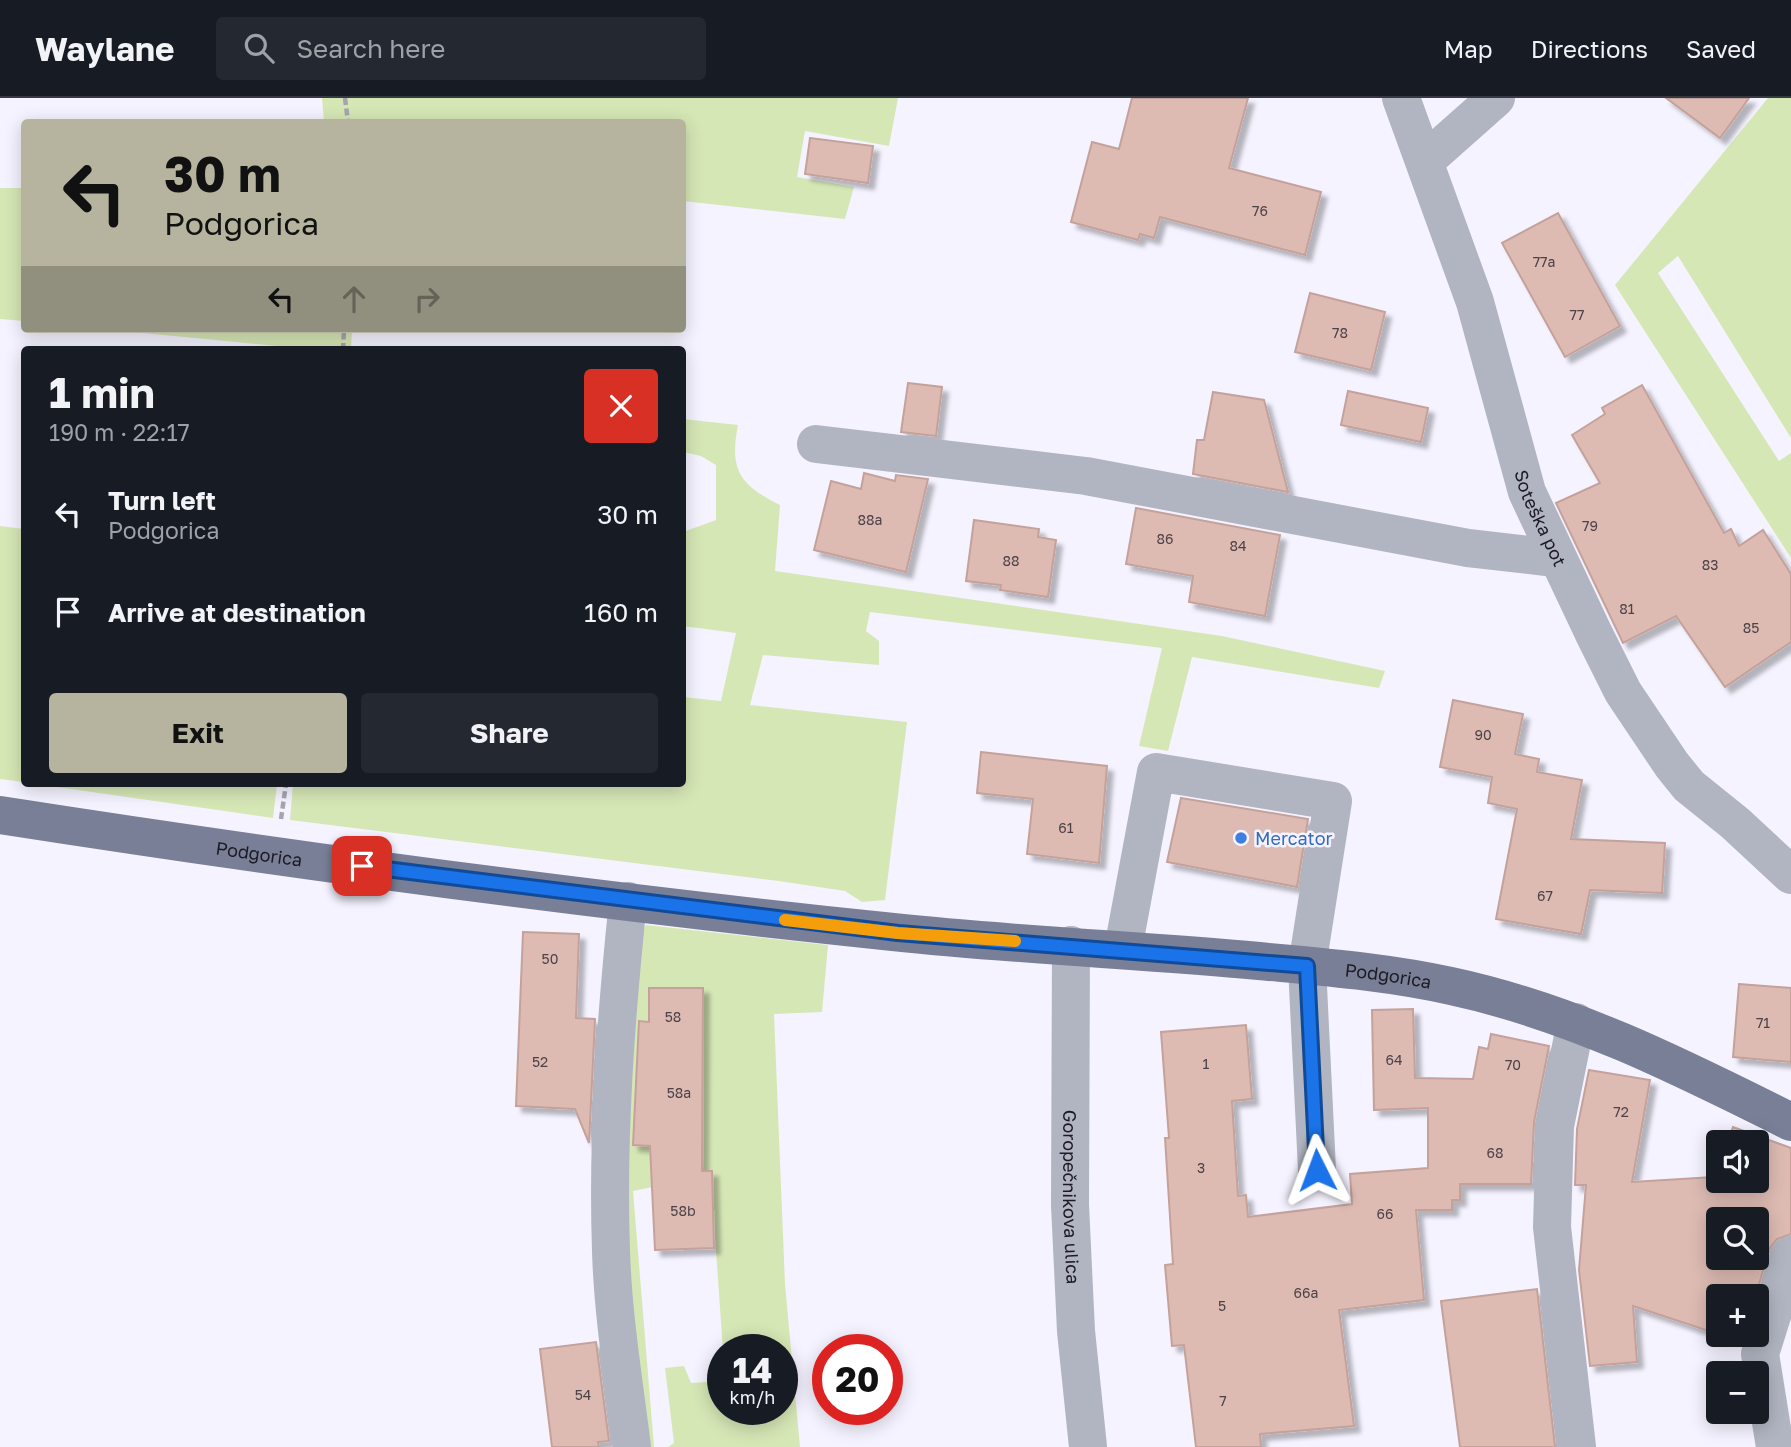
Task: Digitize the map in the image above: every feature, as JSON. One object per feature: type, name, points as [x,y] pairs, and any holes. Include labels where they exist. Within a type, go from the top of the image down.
[{"type":"main road","name":"Podgorica","points":[[0,815],[145,837],[628,901],[898,933],[1123,949],[1307,966],[1451,986],[1576,1022],[1660,1057],[1791,1122]]},
{"type":"street","name":"Soteška pot","points":[[1401,98],[1475,302],[1527,492],[1555,558],[1623,692],[1672,765],[1689,786],[1735,823],[1791,875]]},
{"type":"street","points":[[1425,160],[1496,98]]},
{"type":"street","points":[[816,444],[1086,476],[1468,548],[1555,558]]},
{"type":"street","points":[[1123,949],[1156,772],[1333,801],[1307,966],[1317,1170]]},
{"type":"street","points":[[628,901],[619,987],[611,1154],[611,1252],[632,1447]]},
{"type":"street","name":"Goropečnikova ulica","points":[[1071,945],[1070,1205],[1076,1331],[1088,1447]]},
{"type":"street","points":[[1576,1022],[1555,1126],[1552,1227],[1577,1447]]},
{"type":"street","points":[[1775,1447],[1760,1354],[1791,1255]]},
{"type":"path","points":[[345,98],[348,119]]},
{"type":"green space","points":[[322,98],[898,98],[889,146],[805,131],[797,177],[854,187],[845,219],[686,201],[686,119],[324,119]]},
{"type":"green space","points":[[1768,98],[1791,98],[1791,438],[1678,256],[1658,273],[1779,461],[1791,453],[1791,558],[1615,285]]},
{"type":"green space","points":[[0,188],[21,188],[21,321],[0,319]]},
{"type":"green space","points":[[143,333],[352,333],[351,346],[278,346]]},
{"type":"green space","points":[[686,419],[738,425],[735,454],[741,474],[755,490],[780,505],[775,571],[1222,636],[1385,671],[1379,688],[1192,657],[1168,751],[1139,746],[1162,648],[870,612],[866,631],[879,641],[879,665],[763,655],[750,705],[907,722],[885,900],[862,902],[845,891],[779,881],[290,820],[293,787],[686,787],[686,697],[721,701],[736,633],[686,626],[686,531],[716,520],[716,465],[701,456],[686,453]]},
{"type":"green space","points":[[0,526],[21,529],[21,782],[0,779]]},
{"type":"green space","points":[[57,787],[277,787],[273,818]]},
{"type":"green space","points":[[646,925],[828,945],[822,1012],[774,1014],[785,1284],[790,1334],[722,1334],[712,1193],[663,1185],[633,1191],[654,1447],[638,1447],[623,1323],[633,945]]},
{"type":"green space","points":[[684,1366],[691,1383],[707,1382],[707,1425],[798,1425],[800,1447],[668,1447],[674,1443],[665,1368]]},
{"type":"building","points":[[1132,98],[1248,98],[1229,168],[1321,192],[1305,255],[1160,217],[1154,238],[1140,234],[1138,240],[1071,222],[1092,142],[1119,149]]},
{"type":"building","points":[[1666,98],[1749,98],[1720,138]]},
{"type":"building","points":[[810,138],[873,146],[868,183],[805,174]]},
{"type":"building","points":[[1558,213],[1620,326],[1565,357],[1502,243]]},
{"type":"building","points":[[1310,293],[1385,312],[1371,370],[1295,352]]},
{"type":"building","points":[[908,383],[942,387],[936,436],[901,432]]},
{"type":"building","points":[[1642,385],[1724,533],[1731,529],[1739,546],[1763,530],[1791,574],[1791,642],[1725,687],[1676,616],[1623,643],[1556,503],[1600,483],[1572,435],[1605,414],[1602,408]]},
{"type":"building","points":[[1348,391],[1428,408],[1421,442],[1341,425]]},
{"type":"building","points":[[1213,392],[1264,400],[1288,492],[1193,474],[1197,440],[1204,440]]},
{"type":"building","points":[[864,473],[895,481],[896,475],[928,479],[906,572],[814,550],[831,481],[861,489]]},
{"type":"building","points":[[1136,508],[1280,535],[1265,616],[1189,602],[1193,576],[1126,564]]},
{"type":"building","points":[[974,520],[1039,529],[1038,537],[1056,540],[1048,597],[1000,590],[1001,585],[966,581]]},
{"type":"building","points":[[1453,700],[1523,714],[1515,754],[1539,759],[1537,772],[1582,780],[1571,839],[1665,843],[1662,893],[1590,890],[1581,934],[1496,919],[1517,809],[1488,803],[1492,777],[1440,767]]},
{"type":"building","points":[[981,752],[1107,766],[1099,863],[1027,854],[1033,799],[977,793]]},
{"type":"building","name":"Mercator","points":[[1181,798],[1308,819],[1297,887],[1167,862]]},
{"type":"building","points":[[523,932],[579,934],[576,1018],[595,1019],[589,1143],[575,1109],[516,1106]]},
{"type":"building","points":[[1739,984],[1791,988],[1791,1062],[1733,1057]]},
{"type":"building","points":[[649,988],[703,988],[702,1171],[712,1171],[714,1248],[655,1250],[650,1146],[633,1145],[639,1021],[649,1022]]},
{"type":"building","points":[[1413,1009],[1415,1078],[1473,1079],[1479,1047],[1488,1049],[1491,1034],[1549,1046],[1534,1122],[1531,1184],[1460,1184],[1460,1200],[1452,1200],[1452,1210],[1416,1210],[1424,1300],[1339,1310],[1354,1426],[1260,1434],[1261,1447],[1196,1447],[1184,1345],[1172,1346],[1165,1265],[1173,1264],[1165,1138],[1169,1138],[1161,1032],[1246,1025],[1252,1099],[1232,1101],[1238,1196],[1246,1195],[1248,1217],[1352,1204],[1350,1174],[1428,1168],[1428,1108],[1374,1110],[1372,1010]]},
{"type":"building","points":[[1589,1070],[1650,1080],[1632,1182],[1706,1177],[1706,1193],[1769,1193],[1769,1140],[1791,1148],[1791,1234],[1777,1239],[1769,1251],[1769,1207],[1706,1207],[1706,1270],[1763,1270],[1759,1284],[1706,1284],[1706,1330],[1633,1306],[1637,1362],[1590,1366],[1579,1270],[1586,1185],[1575,1185],[1577,1129]]},
{"type":"building","points":[[1537,1289],[1555,1447],[1460,1447],[1441,1301]]},
{"type":"building","points":[[596,1342],[609,1441],[598,1442],[599,1447],[552,1447],[540,1349]]},
{"type":"slow traffic","points":[[785,920],[898,933],[1015,941]]},
{"type":"place","name":"Mercator","points":[[1241,838]]},
{"type":"route","points":[[362,866],[898,933],[1123,949],[1307,966],[1317,1170]]}]
